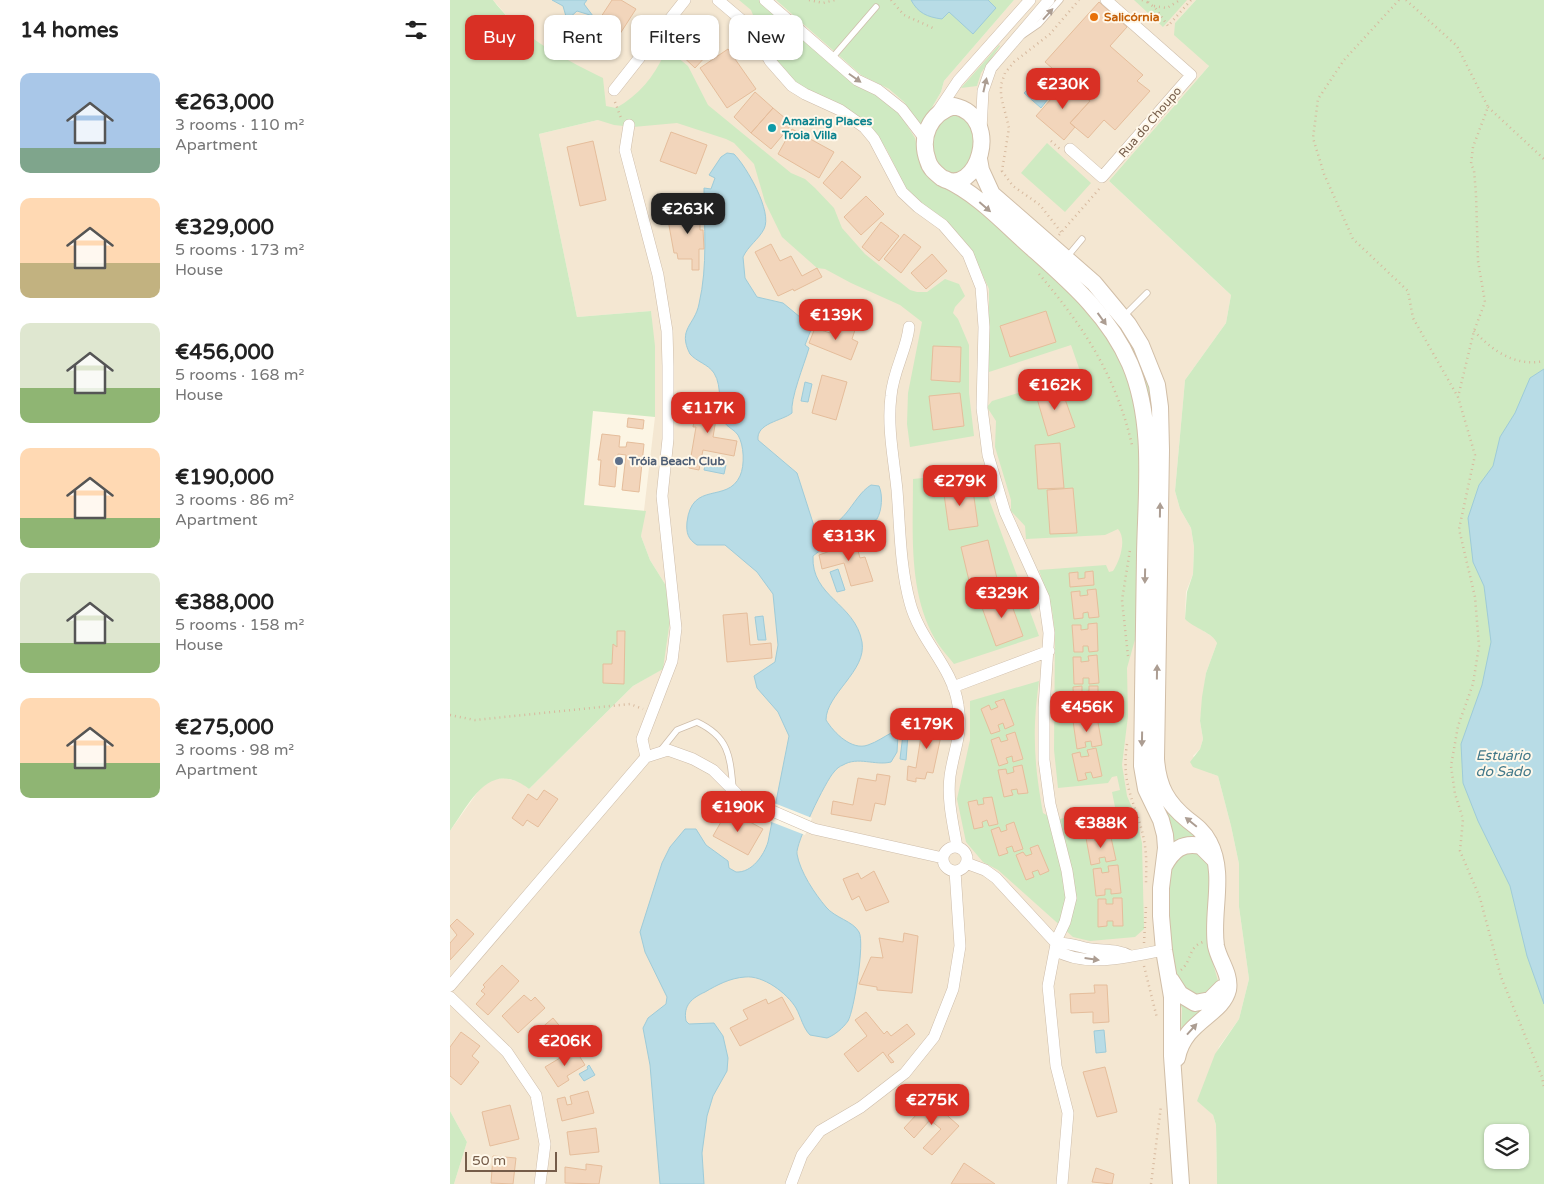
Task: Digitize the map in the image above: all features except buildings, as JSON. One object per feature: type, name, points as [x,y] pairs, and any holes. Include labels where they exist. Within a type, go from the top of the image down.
[{"type":"main road","points":[[1175,1073],[1178,1052],[1184,1039],[1192,1028],[1224,999],[1228,990],[1216,932],[1220,878],[1208,840],[1200,830],[1172,807],[1163,794],[1157,776],[1160,407],[1152,368],[1141,345],[1123,316],[1094,283],[992,194],[981,170],[979,159],[980,134],[974,118],[961,108],[954,106],[945,109],[932,120],[925,139],[927,159],[931,168],[945,180],[969,193],[1071,282],[1103,318],[1129,362],[1138,385],[1146,429],[1142,766],[1146,789],[1161,820],[1165,834],[1161,907],[1164,950],[1172,997],[1172,1056],[1175,1073],[1181,1184]]},
{"type":"main road","points":[[945,180],[956,182],[963,179],[979,159]]},
{"type":"main road","points":[[1163,867],[1171,853],[1185,845],[1194,844],[1201,846],[1220,878]]},
{"type":"main road","points":[[1168,973],[1173,986],[1180,994],[1195,1003],[1203,1003],[1218,995],[1226,975]]},
{"type":"street","points":[[614,90],[686,0]]},
{"type":"street","points":[[718,0],[751,28],[770,61],[792,86],[840,110],[864,127],[874,139],[902,192],[918,208],[943,225],[968,254],[981,286],[984,305],[981,390],[988,455],[1005,512],[1044,598],[1048,623],[1049,651],[1044,707],[1044,760],[1050,804],[1070,886],[1071,898],[1065,922],[1055,946],[1048,986],[1056,1066],[1068,1113],[1062,1184]]},
{"type":"street","points":[[765,0],[856,80],[878,90],[902,108],[925,139]]},
{"type":"street","points":[[932,120],[958,81],[1030,0]]},
{"type":"street","points":[[980,134],[985,81],[991,68],[1006,48],[1049,0]]},
{"type":"street","name":"Rua do Choupo","points":[[1068,152],[1102,177],[1192,75],[1106,0]]},
{"type":"street","points":[[629,125],[625,150],[658,275],[667,331],[668,439],[662,496],[676,628],[672,661],[642,739],[652,755]]},
{"type":"street","points":[[908,327],[908,336],[896,365],[890,398],[906,586],[914,619],[948,675],[958,703],[960,736],[950,776],[949,792],[957,847]]},
{"type":"street","points":[[953,688],[1049,651]]},
{"type":"street","points":[[450,986],[652,755],[668,750],[693,759],[713,770],[740,796],[771,812],[814,829],[943,858]]},
{"type":"street","points":[[957,847],[965,852],[966,863],[962,869],[955,871],[947,868],[943,858],[949,849],[957,847]]},
{"type":"street","points":[[966,863],[985,870],[996,878],[1055,946],[1072,956],[1106,961],[1164,950]]},
{"type":"street","points":[[791,1184],[802,1154],[820,1131],[861,1107],[905,1073],[934,1037],[953,989],[960,946],[955,871]]},
{"type":"street","points":[[450,997],[507,1052],[536,1095],[545,1144],[540,1184]]},
{"type":"lane","points":[[1006,48],[1033,29],[1060,0]]},
{"type":"lane","points":[[831,59],[876,7]]},
{"type":"lane","points":[[1065,259],[1082,239]]},
{"type":"lane","points":[[1123,316],[1147,293]]},
{"type":"lane","points":[[652,755],[677,730],[697,722],[711,729],[724,742],[730,762],[734,790]]},
{"type":"lane","points":[[1216,932],[1224,909]]},
{"type":"path","points":[[809,0],[823,2],[835,0]]},
{"type":"path","points":[[891,0],[904,15],[933,28]]},
{"type":"path","points":[[1061,232],[1040,205],[1013,186],[1002,170],[1009,128],[1003,108],[1001,85],[1005,73],[1014,62],[1050,34],[1078,0]]},
{"type":"path","points":[[1142,0],[1167,8],[1180,0]]},
{"type":"path","points":[[1148,2],[1156,9],[1168,26],[1191,0]]},
{"type":"path","points":[[1399,0],[1344,60],[1318,99],[1313,138],[1324,174],[1353,239],[1408,291],[1413,318],[1458,397],[1475,455],[1459,529],[1475,597],[1479,646],[1474,684],[1458,726],[1451,766],[1455,794],[1463,819],[1460,851],[1480,898],[1501,977],[1542,1077],[1544,1088]]},
{"type":"path","points":[[1406,0],[1457,46],[1488,107],[1544,159]]},
{"type":"path","points":[[614,90],[616,108],[622,120],[629,125]]},
{"type":"path","points":[[1458,397],[1474,331],[1484,302],[1478,261],[1474,170],[1471,164],[1473,147],[1488,107]]},
{"type":"path","points":[[1051,141],[1068,152]]},
{"type":"path","points":[[1050,245],[1101,186]]},
{"type":"path","points":[[1037,272],[1067,308],[1101,360],[1124,414],[1132,448]]},
{"type":"path","points":[[1474,331],[1487,344],[1514,361],[1544,361]]},
{"type":"path","points":[[1128,660],[1122,600],[1130,546]]},
{"type":"path","points":[[450,715],[475,720],[630,704],[652,712]]},
{"type":"path","points":[[1128,738],[1125,773],[1127,788],[1145,846],[1146,888]]},
{"type":"path","points":[[1146,898],[1144,969],[1158,1024]]},
{"type":"path","points":[[1168,973],[1175,973],[1185,967],[1195,945],[1216,932]]},
{"type":"path","points":[[1152,1184],[1161,1102]]},
{"type":"shaded area","points":[[493,0],[776,0],[793,15],[729,15],[729,60],[803,60],[803,24],[861,75],[889,89],[904,102],[921,126],[941,92],[944,81],[1014,0],[1196,0],[1175,23],[1209,66],[1109,181],[1231,295],[1226,323],[1185,380],[1175,491],[1180,509],[1191,528],[1194,547],[1193,574],[1186,592],[1185,619],[1216,639],[1217,643],[1206,673],[1200,721],[1203,739],[1200,749],[1193,756],[1210,773],[1218,776],[1231,826],[1239,864],[1239,907],[1249,979],[1239,1019],[1219,1047],[1198,1101],[1213,1115],[1216,1125],[1217,1184],[454,1184],[467,1142],[450,1111],[450,831],[479,790],[491,780],[505,778],[520,782],[529,789],[633,686],[662,669],[665,584],[650,560],[641,536],[655,417],[651,311],[577,317],[539,134],[598,120],[558,60],[621,60],[621,15],[544,15],[544,47],[534,40],[534,15],[506,15]]},
{"type":"green space","points":[[450,0],[493,0],[506,15],[465,15],[465,60],[534,60],[534,39],[544,46],[544,60],[568,60],[603,78],[606,106],[616,108],[645,85],[661,60],[681,60],[688,66],[708,105],[791,173],[805,179],[815,188],[834,208],[842,228],[865,254],[910,290],[927,292],[945,279],[959,284],[965,296],[955,307],[953,313],[958,319],[969,345],[969,393],[974,436],[910,447],[907,424],[908,393],[922,322],[900,305],[825,269],[817,268],[782,237],[765,202],[754,164],[734,143],[677,123],[633,127],[614,125],[598,120],[539,134],[577,317],[651,311],[655,346],[655,417],[593,411],[584,505],[646,511],[641,536],[650,560],[665,584],[671,613],[663,669],[633,686],[529,789],[515,781],[503,779],[492,781],[482,788],[473,797],[450,831]]},
{"type":"green space","points":[[739,0],[760,0],[778,15],[753,15],[751,10]]},
{"type":"green space","points":[[776,0],[1014,0],[944,81],[941,92],[921,126],[904,102],[889,89],[861,75],[803,24],[803,15],[793,15]]},
{"type":"green space","points":[[1134,0],[1187,0],[1163,27]]},
{"type":"green space","points":[[1196,0],[1544,0],[1544,1184],[1217,1184],[1216,1125],[1213,1115],[1197,1101],[1215,1054],[1239,1019],[1249,979],[1239,907],[1239,864],[1218,776],[1193,767],[1190,762],[1200,749],[1203,739],[1200,721],[1202,697],[1206,673],[1217,643],[1212,636],[1185,619],[1187,592],[1193,574],[1194,547],[1191,528],[1180,509],[1175,491],[1185,380],[1226,323],[1231,295],[1109,181],[1209,66],[1174,35],[1175,23]]},
{"type":"green space","points":[[803,35],[900,114],[915,138],[919,157],[946,188],[965,199],[1073,293],[1105,332],[1123,365],[1133,393],[1140,455],[1136,636],[1127,668],[1128,716],[1122,765],[1127,796],[1136,817],[1142,843],[1144,929],[1135,937],[1090,941],[1073,937],[998,870],[983,862],[966,842],[957,799],[970,740],[970,701],[1039,681],[1035,716],[1035,747],[1043,813],[1055,820],[1115,807],[1112,792],[1120,790],[1117,776],[1112,777],[1108,783],[1058,788],[1054,750],[1055,633],[1052,610],[1039,570],[1106,565],[1109,572],[1113,571],[1122,550],[1121,533],[1118,529],[1105,535],[1026,539],[1025,526],[1011,511],[1011,500],[995,447],[996,421],[987,407],[992,401],[1081,374],[1071,345],[986,373],[989,332],[989,289],[974,256],[908,193],[887,150],[874,131],[792,80],[777,60],[803,60]]},
{"type":"green space","points":[[999,45],[981,73],[977,86],[961,88]]},
{"type":"green space","points":[[954,113],[970,123],[975,149],[963,172],[948,174],[936,162],[933,146],[934,134],[937,125]]},
{"type":"green space","points":[[1047,143],[1091,183],[1065,212],[1021,173]]},
{"type":"green space","points":[[1090,292],[1121,326],[1137,352],[1153,399],[1153,430]]},
{"type":"green space","points":[[979,472],[1039,636],[954,664],[935,639],[926,621],[920,601],[914,561],[913,479]]},
{"type":"green space","points":[[1164,807],[1178,822],[1198,837],[1172,845]]},
{"type":"green space","points":[[1187,850],[1204,855],[1210,868],[1209,949],[1218,981],[1211,993],[1191,996],[1178,981],[1174,971],[1171,957],[1169,924],[1172,864]]},
{"type":"green space","points":[[1176,1000],[1207,1008],[1181,1032],[1182,1008]]},
{"type":"green space","points":[[450,1111],[467,1142],[454,1184],[450,1184]]},
{"type":"water","points":[[552,0],[587,0],[584,4],[592,15],[577,11],[573,15],[566,15],[563,6]]},
{"type":"water","points":[[911,0],[988,0],[996,8],[973,34],[949,12],[942,19],[932,17],[920,11]]},
{"type":"water","points":[[1032,85],[1048,99],[1041,108],[1024,93]]},
{"type":"water","points":[[727,153],[734,154],[745,168],[762,201],[765,212],[766,221],[764,229],[743,257],[745,278],[757,297],[783,303],[812,327],[805,345],[809,348],[795,391],[792,413],[765,426],[758,434],[758,440],[797,473],[814,526],[824,527],[833,525],[840,520],[871,485],[879,486],[881,494],[881,507],[877,519],[831,542],[813,556],[814,570],[819,581],[851,618],[858,629],[862,642],[862,653],[858,663],[853,673],[832,701],[826,720],[844,740],[856,745],[868,745],[893,732],[898,735],[897,752],[891,762],[855,761],[842,765],[836,770],[818,799],[798,848],[797,854],[801,868],[817,896],[830,911],[853,925],[859,932],[861,949],[858,976],[848,1021],[839,1031],[827,1038],[810,1035],[796,1008],[781,991],[767,982],[752,977],[729,980],[692,1000],[687,1006],[686,1021],[689,1024],[714,1023],[723,1036],[728,1058],[727,1071],[713,1096],[707,1116],[702,1153],[704,1184],[660,1184],[650,1065],[643,1028],[648,1018],[666,1004],[667,997],[645,952],[640,932],[662,863],[670,847],[685,829],[696,829],[706,845],[728,861],[729,868],[736,872],[747,870],[764,852],[768,842],[789,736],[778,712],[757,688],[754,676],[775,662],[778,645],[773,594],[757,572],[725,545],[697,545],[688,535],[687,529],[690,509],[696,501],[703,496],[727,489],[734,484],[740,476],[743,466],[743,449],[740,439],[737,433],[725,424],[722,416],[717,379],[712,370],[690,354],[685,339],[688,328],[697,311],[704,275],[704,188],[711,189],[715,178],[709,175],[721,157]]},
{"type":"water","name":"Estuário do Sado","points":[[1544,369],[1544,1004],[1527,956],[1510,886],[1478,821],[1463,783],[1461,744],[1482,685],[1491,642],[1484,586],[1473,562],[1468,518],[1479,485],[1493,466],[1500,437],[1515,413],[1530,378]]},
{"type":"water","points":[[805,382],[812,384],[808,402],[801,401]]},
{"type":"water","points":[[706,461],[726,465],[724,474],[704,470]]},
{"type":"water","points":[[838,569],[845,590],[837,592],[830,572]]},
{"type":"water","points":[[763,616],[766,640],[758,640],[755,617]]},
{"type":"water","points":[[903,734],[908,735],[906,760],[900,759]]},
{"type":"water","points":[[1104,1030],[1106,1052],[1096,1053],[1094,1031]]},
{"type":"water","points":[[589,1065],[595,1075],[584,1081],[579,1074],[588,1069]]},
{"type":"pier","points":[[774,803],[812,818],[805,835],[769,821]]},
{"type":"place","name":"Salicórnia","points":[[1094,17]]},
{"type":"place","name":"Amazing Places Troia Villa","points":[[772,128]]},
{"type":"place","name":"Tróia Beach Club","points":[[619,461]]}]
